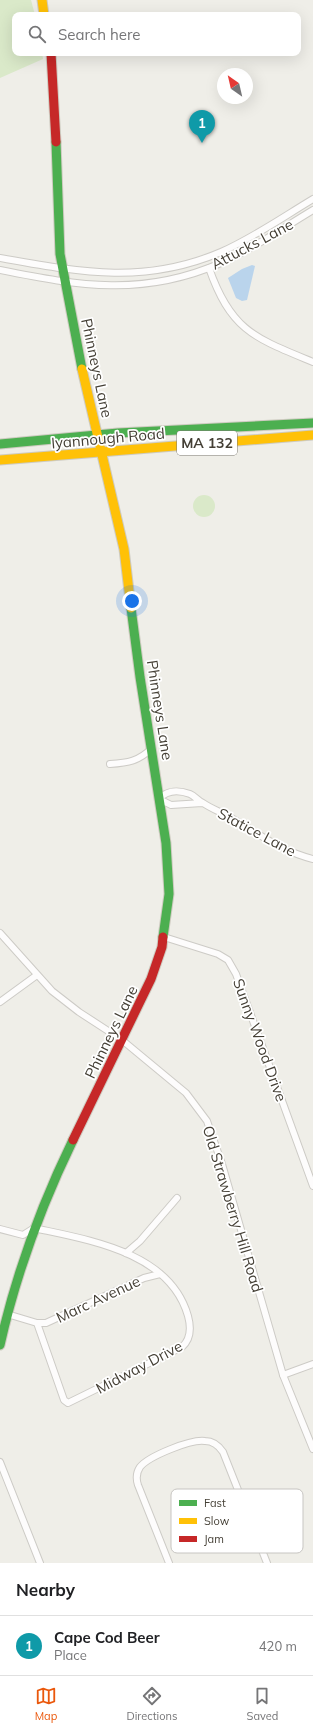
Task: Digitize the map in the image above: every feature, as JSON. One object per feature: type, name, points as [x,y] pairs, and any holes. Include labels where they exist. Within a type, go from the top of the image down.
[{"type":"main road","points":[[42,0],[44,12]]},
{"type":"main road","name":"Phinneys Lane","points":[[0,1346],[7,1314],[34,1228],[65,1157],[149,985],[164,937],[169,883],[168,855],[140,677],[124,549],[81,364],[63,269],[60,242],[51,56]]},
{"type":"main road","name":"Iyannough Road","points":[[0,444],[97,434],[313,423]]},
{"type":"main road","name":"Iyannough Road","points":[[0,460],[313,435]]},
{"type":"street","name":"Attucks Lane","points":[[0,258],[63,269],[106,274],[131,274],[190,263],[221,252],[247,239],[313,199]]},
{"type":"street","name":"Attucks Lane","points":[[0,270],[65,283],[94,286],[133,286],[174,278],[209,268],[243,252],[313,210]]},
{"type":"street","points":[[209,268],[226,308],[240,325],[261,340],[313,362]]},
{"type":"street","points":[[110,764],[122,763],[142,758],[152,748]]},
{"type":"street","name":"Statice Lane","points":[[202,803],[168,804],[159,799],[164,794],[175,791],[191,794],[202,803],[233,818],[291,852],[313,859]]},
{"type":"street","name":"Old Strawberry Hill Road","points":[[0,933],[37,975],[69,1005],[122,1040],[182,1089],[207,1121],[243,1234],[283,1376],[313,1449]]},
{"type":"street","name":"Sunny Wood Drive","points":[[164,937],[218,954],[232,966],[313,1186]]},
{"type":"street","points":[[0,1002],[37,975]]},
{"type":"street","points":[[126,1253],[140,1241],[177,1198]]},
{"type":"street","points":[[0,1229],[23,1235],[34,1228]]},
{"type":"street","name":"Midway Drive","points":[[34,1228],[107,1245],[126,1253],[160,1274],[173,1285],[186,1308],[190,1332],[186,1344],[155,1361],[68,1403],[64,1400],[37,1323]]},
{"type":"street","name":"Marc Avenue","points":[[37,1323],[50,1322],[144,1278],[160,1274]]},
{"type":"street","points":[[7,1314],[37,1323]]},
{"type":"street","points":[[283,1376],[313,1364]]},
{"type":"street","points":[[169,1563],[137,1481],[138,1470],[145,1462],[156,1456],[200,1441],[216,1444],[223,1452],[238,1489]]},
{"type":"street","points":[[0,1462],[40,1563]]},
{"type":"street","points":[[263,1553],[267,1563]]},
{"type":"green space","points":[[0,0],[31,0],[34,12],[12,12],[12,56],[42,56],[43,59],[0,78]]},
{"type":"green space","points":[[204,495],[208,496],[214,502],[214,510],[208,516],[204,517],[200,516],[194,510],[193,506],[194,502],[200,496]]},
{"type":"water","points":[[252,265],[255,266],[247,300],[242,301],[236,298],[228,278],[242,269]]},
{"type":"traffic: fast","points":[[56,142],[60,254],[82,369]]},
{"type":"traffic: fast","points":[[0,444],[118,433],[313,423]]},
{"type":"traffic: fast","points":[[131,608],[140,677],[166,843],[169,894],[163,937]]},
{"type":"traffic: fast","points":[[0,1345],[6,1319],[30,1241],[50,1190],[73,1140]]},
{"type":"traffic: slow","points":[[42,0],[44,12]]},
{"type":"traffic: slow","points":[[82,369],[124,549],[131,608]]},
{"type":"traffic: slow","points":[[0,460],[313,435]]},
{"type":"traffic: jam","points":[[51,56],[56,142]]},
{"type":"traffic: jam","points":[[73,1140],[151,979],[162,947],[163,937]]},
{"type":"place","name":"Cape Cod Beer","points":[[202,143]]}]
